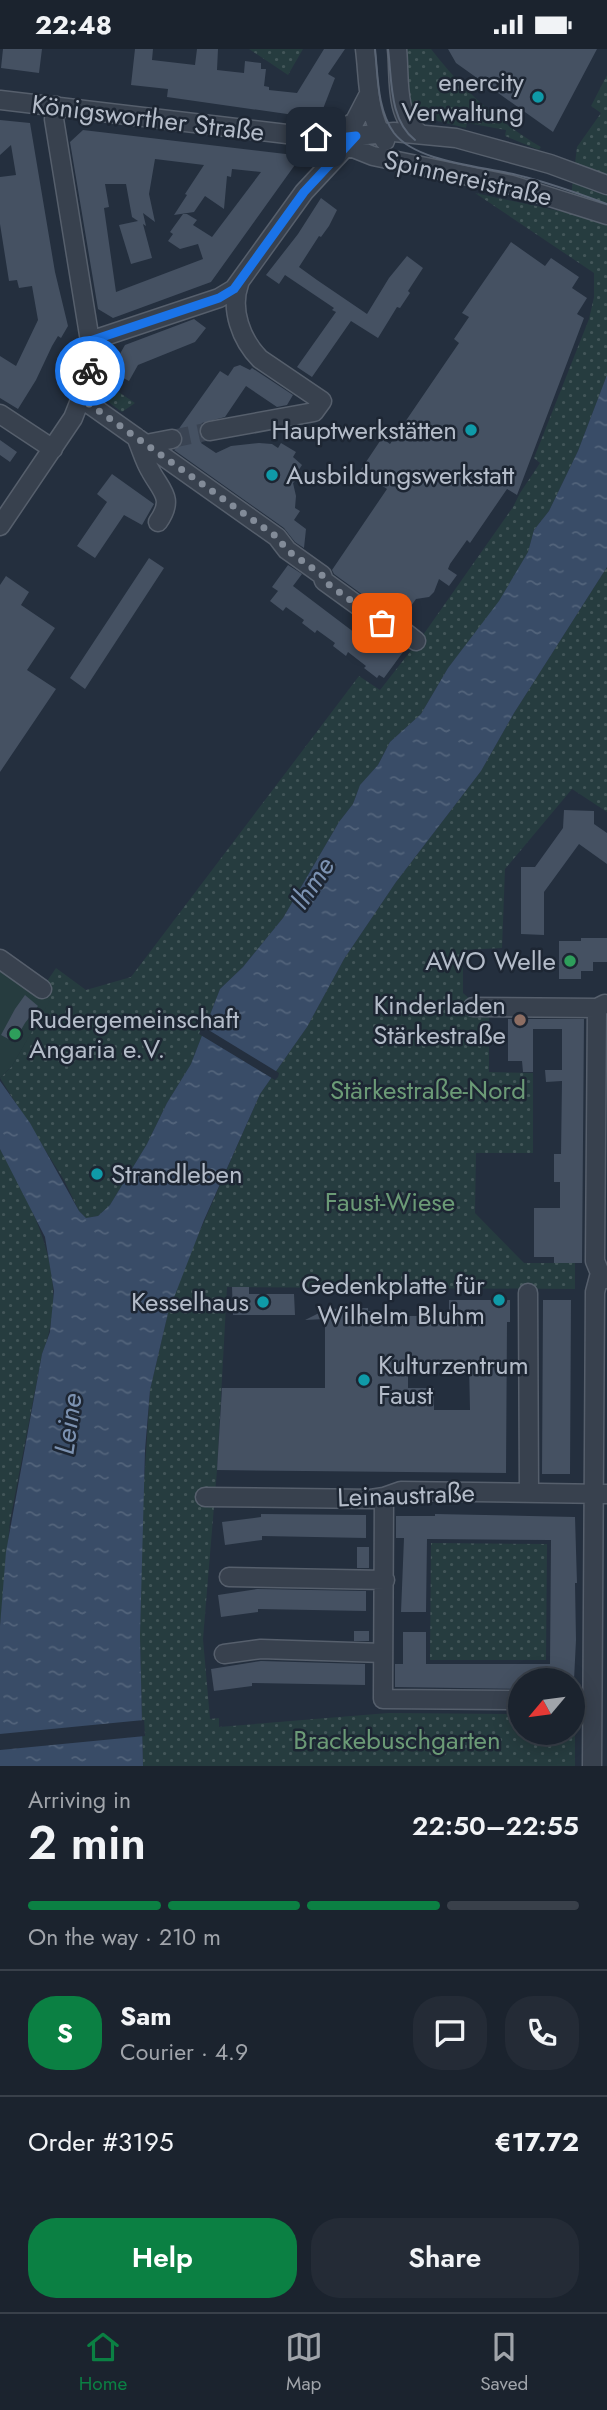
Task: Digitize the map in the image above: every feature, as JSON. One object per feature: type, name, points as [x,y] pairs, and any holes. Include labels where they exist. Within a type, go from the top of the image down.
[{"type":"street","points":[[366,49],[369,94],[380,134],[399,161]]},
{"type":"street","points":[[397,49],[402,114],[419,133]]},
{"type":"street","points":[[330,139],[355,121],[369,94]]},
{"type":"street","name":"Königsworther Straße","points":[[0,100],[352,141],[380,134]]},
{"type":"street","points":[[0,526],[73,418],[90,375],[90,341],[54,120],[55,106]]},
{"type":"street","points":[[380,134],[402,114]]},
{"type":"street","name":"Spinnereistraße","points":[[380,134],[419,133],[456,138],[606,184]]},
{"type":"street","points":[[90,341],[219,298],[239,284],[296,202],[352,141]]},
{"type":"street","name":"Spinnereistraße","points":[[352,141],[373,156],[512,185],[601,213]]},
{"type":"street","points":[[209,431],[314,412],[322,401],[260,359],[248,345],[236,308],[239,284]]},
{"type":"street","points":[[82,399],[277,537],[287,550],[322,575],[324,581],[382,623],[397,626],[416,641]]},
{"type":"street","points":[[0,414],[53,449]]},
{"type":"street","points":[[141,441],[172,439]]},
{"type":"street","points":[[141,441],[150,470],[166,500],[165,511],[158,522]]},
{"type":"street","points":[[0,959],[42,989]]},
{"type":"street","points":[[473,1007],[520,1012],[562,1012],[602,1006],[601,1144],[595,1261],[603,1276],[595,1292],[601,1494],[592,1701],[592,1766]]},
{"type":"street","points":[[528,1293],[529,1492]]},
{"type":"street","name":"Leinaustraße","points":[[205,1497],[372,1499],[401,1490],[601,1494]]},
{"type":"street","points":[[384,1497],[383,1699],[508,1700]]},
{"type":"street","points":[[229,1577],[385,1580]]},
{"type":"street","points":[[224,1654],[261,1649],[383,1668]]},
{"type":"street","points":[[585,1701],[592,1701]]},
{"type":"green space","points":[[249,49],[303,49],[288,75]]},
{"type":"green space","points":[[404,49],[431,49],[481,103],[510,127],[541,147],[539,150],[505,136],[506,130],[467,123],[466,128],[418,116],[409,99]]},
{"type":"green space","points":[[607,75],[607,375],[578,451],[549,511],[534,530],[528,552],[499,602],[448,668],[421,714],[390,742],[378,765],[360,785],[353,804],[339,822],[283,918],[243,967],[220,989],[191,1064],[167,1103],[147,1144],[110,1205],[98,1216],[86,1218],[79,1211],[64,1180],[0,1078],[12,1066],[49,1001],[39,993],[56,968],[86,990],[131,977],[359,676],[380,690],[423,635],[513,507],[540,463],[534,458],[589,319],[594,297],[594,273],[475,193],[569,213],[577,147],[601,113],[591,106]]},
{"type":"green space","points":[[105,383],[135,403],[122,412],[100,396]]},
{"type":"green space","points":[[607,567],[607,812],[572,789],[505,869],[502,948],[463,950],[463,993],[489,1016],[489,1072],[533,1073],[533,1153],[476,1153],[475,1213],[524,1263],[575,1263],[575,1289],[227,1287],[217,1470],[203,1639],[210,1719],[219,1718],[219,1727],[388,1713],[508,1714],[508,1745],[575,1745],[575,1766],[143,1766],[140,1636],[142,1514],[150,1390],[168,1313],[185,1265],[260,1094],[307,1027],[344,959],[396,882],[481,771],[514,713]]},
{"type":"green space","name":"Rudergemeinschaft Angaria e.V.","points":[[0,965],[50,1001],[12,1066],[0,1078]]},
{"type":"green space","points":[[0,1149],[37,1222],[46,1248],[53,1300],[50,1327],[42,1354],[10,1521],[0,1626]]},
{"type":"green space","points":[[431,1543],[547,1544],[546,1660],[430,1660]]},
{"type":"water","points":[[607,375],[607,567],[514,713],[481,771],[396,882],[344,959],[307,1027],[260,1094],[204,1220],[168,1313],[150,1390],[145,1450],[140,1636],[143,1766],[0,1766],[0,1626],[6,1552],[42,1354],[50,1332],[54,1291],[45,1237],[0,1149],[0,1081],[30,1123],[79,1211],[86,1218],[98,1216],[110,1205],[191,1064],[220,989],[243,967],[283,918],[339,822],[353,804],[360,785],[378,765],[390,742],[421,714],[448,668],[499,601],[528,552],[534,530],[549,511],[578,451]]},
{"type":"pier","points":[[202,1026],[279,1073],[278,1077],[275,1080],[199,1034]]},
{"type":"pier","points":[[144,1720],[145,1736],[0,1750],[0,1734]]},
{"type":"building","points":[[3,49],[42,49],[39,73],[1,68]]},
{"type":"building","points":[[135,49],[153,49],[152,60],[195,65],[197,49],[218,49],[217,70],[244,73],[245,61],[261,63],[261,69],[266,69],[264,86],[269,87],[269,90],[297,93],[324,49],[345,49],[328,74],[335,78],[321,114],[315,118],[167,97],[168,89],[131,85]]},
{"type":"building","name":"enercity Verwaltung","points":[[448,49],[597,49],[553,132],[456,63]]},
{"type":"building","points":[[0,120],[30,123],[55,272],[68,326],[61,338],[58,336],[18,409],[0,398],[0,356],[16,366],[38,320],[32,286],[19,288],[17,280],[9,281],[0,224],[0,177],[16,175],[11,145],[0,155]]},
{"type":"building","points":[[83,130],[294,155],[297,162],[211,282],[113,318],[98,309],[70,142]],"holes":[[[155,159],[204,165],[174,215],[194,212],[205,196],[224,209],[227,176],[231,177],[232,169],[261,172],[212,237],[193,225],[197,220],[187,214],[183,214],[170,232],[173,234],[168,241],[180,249],[198,244],[203,259],[116,292],[104,208],[109,207],[105,184],[126,184],[132,217],[138,221],[119,225],[131,264],[152,258],[143,224],[146,226],[143,213],[155,222],[149,194]]]},
{"type":"building","points":[[321,198],[337,210],[329,226],[321,237],[319,236],[299,267],[317,280],[367,314],[389,278],[407,256],[423,268],[408,291],[410,293],[400,308],[397,307],[378,338],[351,321],[312,377],[297,367],[336,312],[285,275],[279,284],[266,275],[298,234]]},
{"type":"building","name":"Hauptwerkstätten","points":[[511,242],[545,266],[551,258],[579,277],[572,288],[587,298],[577,314],[584,318],[517,495],[507,489],[470,543],[467,540],[448,569],[457,575],[449,586],[439,579],[434,592],[429,597],[416,599],[403,617],[376,601],[374,603],[332,570],[387,489],[360,471],[382,438],[390,444],[459,343],[454,339],[469,317],[462,313]]},
{"type":"building","points":[[194,319],[206,328],[195,342],[138,365],[129,381],[110,371],[125,345]]},
{"type":"building","points":[[240,365],[250,370],[252,368],[293,395],[287,405],[277,407],[246,386],[225,417],[202,423],[199,432],[203,440],[201,443],[216,453],[231,446],[259,443],[272,444],[278,448],[281,443],[296,452],[293,457],[302,465],[296,474],[300,477],[293,483],[295,508],[300,511],[294,520],[306,529],[304,548],[295,542],[284,528],[174,450],[183,442],[183,436],[178,430],[220,371],[228,376],[234,367]]},
{"type":"building","points":[[0,440],[17,452],[10,462],[0,455]]},
{"type":"building","points":[[112,474],[154,504],[142,525],[124,515],[95,558],[77,546],[107,502],[97,494]]},
{"type":"building","points":[[149,558],[164,568],[85,689],[70,678]]},
{"type":"building","points":[[288,565],[302,574],[293,586],[382,653],[393,638],[406,648],[384,678],[379,675],[377,678],[348,652],[346,656],[333,646],[335,643],[317,630],[315,633],[302,623],[304,620],[286,607],[283,611],[270,601],[278,591],[272,587]]},
{"type":"building","points":[[6,576],[29,592],[21,605],[55,628],[27,670],[56,689],[0,772],[0,585]]},
{"type":"building","points":[[564,810],[594,811],[594,824],[607,833],[607,864],[579,844],[544,892],[544,935],[521,934],[521,867],[535,867],[563,828]]},
{"type":"building","points":[[581,938],[607,938],[607,962],[593,962],[593,971],[581,971],[581,979],[559,979],[559,941],[581,941]]},
{"type":"building","points":[[25,995],[38,1006],[14,1042],[1,1035]]},
{"type":"building","points":[[508,1019],[584,1019],[582,1263],[554,1263],[554,1257],[534,1257],[534,1208],[560,1208],[560,1182],[554,1182],[554,1154],[561,1154],[562,1081],[546,1082],[545,1070],[562,1070],[562,1029],[533,1029],[533,1072],[523,1072],[522,1061],[508,1061]]},
{"type":"building","name":"Kesselhaus","points":[[232,1287],[249,1287],[249,1294],[294,1294],[295,1315],[233,1315]]},
{"type":"building","points":[[449,1300],[510,1300],[510,1322],[507,1322],[506,1473],[217,1470],[222,1388],[325,1388],[325,1319],[305,1320],[327,1309],[368,1308],[368,1311],[375,1311],[375,1316],[449,1316]],"holes":[[[408,1362],[469,1362],[470,1410],[434,1410],[434,1388],[408,1388]]]},
{"type":"building","points":[[543,1300],[571,1300],[570,1474],[542,1474]]},
{"type":"building","points":[[261,1514],[366,1515],[366,1538],[262,1536],[262,1540],[225,1545],[222,1522],[261,1517]]},
{"type":"building","points":[[396,1516],[575,1517],[577,1583],[575,1668],[508,1668],[508,1689],[395,1687],[395,1664],[403,1664],[403,1632],[426,1632],[426,1664],[550,1664],[551,1540],[427,1539],[426,1612],[401,1612],[404,1538],[396,1538]]},
{"type":"building","points":[[357,1547],[369,1547],[369,1568],[357,1568]]},
{"type":"building","points":[[257,1589],[366,1591],[366,1611],[258,1609],[258,1612],[221,1617],[218,1595]]},
{"type":"building","points":[[354,1631],[369,1631],[369,1641],[354,1641]]},
{"type":"building","points":[[261,1661],[365,1664],[365,1685],[252,1683],[252,1686],[214,1691],[211,1669]]},
{"type":"tunnel","points":[[172,439],[210,431]]},
{"type":"tram line","points":[[375,49],[384,114],[394,133],[405,143],[436,158],[525,177],[607,204]]},
{"type":"tram line","points":[[388,49],[396,110],[400,122],[415,140]]},
{"type":"way so far","points":[[90,371],[82,399],[277,537],[287,550],[322,575],[324,581],[382,623]]},
{"type":"place","name":"enercity Verwaltung","points":[[538,97]]},
{"type":"place","name":"Hauptwerkstätten","points":[[471,430]]},
{"type":"place","name":"Ausbildungswerkstatt","points":[[272,475]]},
{"type":"place","name":"AWO Welle","points":[[570,961]]},
{"type":"place","name":"Kinderladen Stärkestraße","points":[[520,1020]]},
{"type":"place","name":"Rudergemeinschaft Angaria e.V.","points":[[15,1034]]},
{"type":"place","name":"Strandleben","points":[[97,1174]]},
{"type":"place","name":"Gedenkplatte für Wilhelm Bluhm","points":[[499,1300]]},
{"type":"place","name":"Kesselhaus","points":[[263,1302]]},
{"type":"place","name":"Kulturzentrum Faust","points":[[364,1380]]},
{"type":"route","points":[[90,371],[90,341],[219,298],[239,284],[304,192],[356,136],[330,139],[316,137]]},
{"type":"water label","name":"Ihme","points":[[312,883]]},
{"type":"water label","name":"Leine","points":[[68,1424]]},
{"type":"park label","name":"Stärkestraße-Nord","points":[[428,1090]]},
{"type":"park label","name":"Faust-Wiese","points":[[390,1202]]},
{"type":"park label","name":"Brackebuschgarten","points":[[397,1740]]}]
